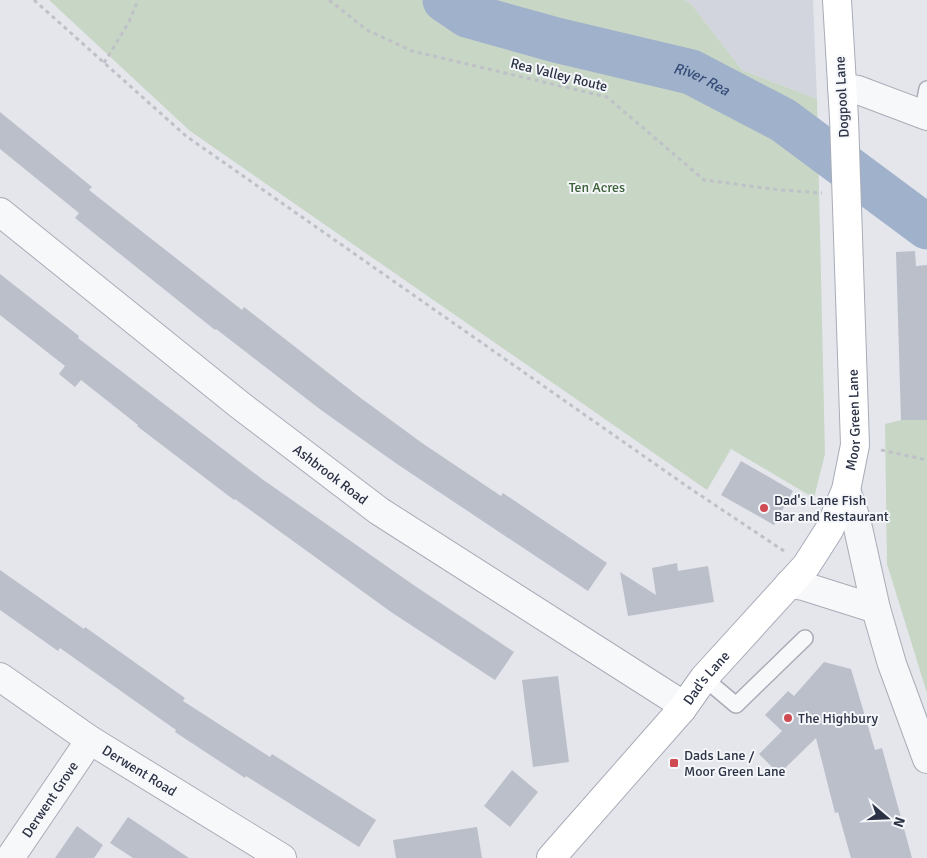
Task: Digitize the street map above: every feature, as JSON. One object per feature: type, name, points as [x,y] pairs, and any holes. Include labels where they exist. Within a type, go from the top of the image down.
[{"type":"street","name":"Dogpool Lane","points":[[837,0],[844,118],[846,195]]},
{"type":"street","points":[[842,87],[925,106]]},
{"type":"street","name":"Moor Green Lane","points":[[846,195],[855,445],[846,490],[856,519],[876,610],[892,664],[920,720],[927,759]]},
{"type":"street","name":"Ashbrook Road","points":[[0,212],[242,406],[379,511],[672,698],[682,709]]},
{"type":"street","name":"Dad's Lane","points":[[552,858],[682,709],[704,678],[797,575],[829,530],[846,490]]},
{"type":"street","points":[[797,575],[812,588],[876,610]]},
{"type":"street","name":"Derwent Road","points":[[0,677],[90,740],[282,858]]},
{"type":"street","name":"Derwent Grove","points":[[10,858],[90,740]]},
{"type":"lane","points":[[704,678],[736,705],[805,638]]},
{"type":"path","points":[[34,0],[194,141],[672,475],[797,575]]},
{"type":"path","points":[[104,63],[129,22],[138,0]]},
{"type":"path","name":"Rea Valley Route","points":[[329,0],[367,30],[412,51],[608,97],[704,180],[781,190],[846,195]]},
{"type":"path","points":[[855,445],[927,460]]},
{"type":"shaded area","points":[[685,0],[813,0],[817,99],[742,70],[692,5]]},
{"type":"green space","name":"Ten Acres","points":[[49,0],[685,0],[692,5],[742,70],[817,99],[825,454],[814,498],[731,449],[707,490],[190,131]]},
{"type":"green space","points":[[901,420],[927,420],[927,693],[887,564],[885,424]]},
{"type":"building","points":[[0,112],[92,187],[89,190],[242,310],[244,307],[358,396],[422,443],[501,496],[503,493],[607,563],[588,591],[397,464],[321,410],[215,330],[75,218],[79,213],[0,149]]},
{"type":"building","points":[[915,251],[916,266],[927,265],[927,420],[901,420],[896,252]]},
{"type":"building","points":[[0,274],[79,336],[78,338],[262,479],[415,586],[514,652],[495,680],[391,612],[234,500],[137,426],[81,380],[75,387],[59,374],[65,366],[0,315]]},
{"type":"building","name":"Dad's Lane Fish Bar and Restaurant","points":[[741,461],[793,491],[774,525],[721,495]]},
{"type":"building","points":[[677,563],[678,571],[708,566],[714,602],[628,616],[620,572],[656,595],[652,568]]},
{"type":"building","points":[[0,570],[185,698],[183,701],[270,757],[272,754],[376,820],[359,847],[246,776],[245,778],[175,732],[176,730],[60,648],[58,651],[0,610]]},
{"type":"building","points":[[824,662],[851,669],[875,750],[882,748],[912,858],[851,858],[838,812],[835,813],[816,738],[779,774],[759,754],[782,731],[765,715],[788,691],[794,696]]},
{"type":"building","points":[[558,676],[569,762],[533,767],[522,680]]},
{"type":"building","points":[[512,770],[538,792],[510,827],[484,806]]},
{"type":"building","points":[[128,817],[189,858],[133,858],[110,843]]},
{"type":"building","points":[[77,826],[103,845],[94,858],[55,858]]},
{"type":"building","points":[[477,827],[482,858],[396,858],[393,840]]},
{"type":"waterway","name":"River Rea","points":[[445,0],[467,15],[556,40],[691,72],[783,120],[927,227]]},
{"type":"place","name":"Dad's Lane Fish Bar and Restaurant","points":[[764,508]]},
{"type":"place","name":"The Highbury","points":[[788,718]]},
{"type":"place","name":"Dads Lane / Moor Green Lane","points":[[674,763]]}]
